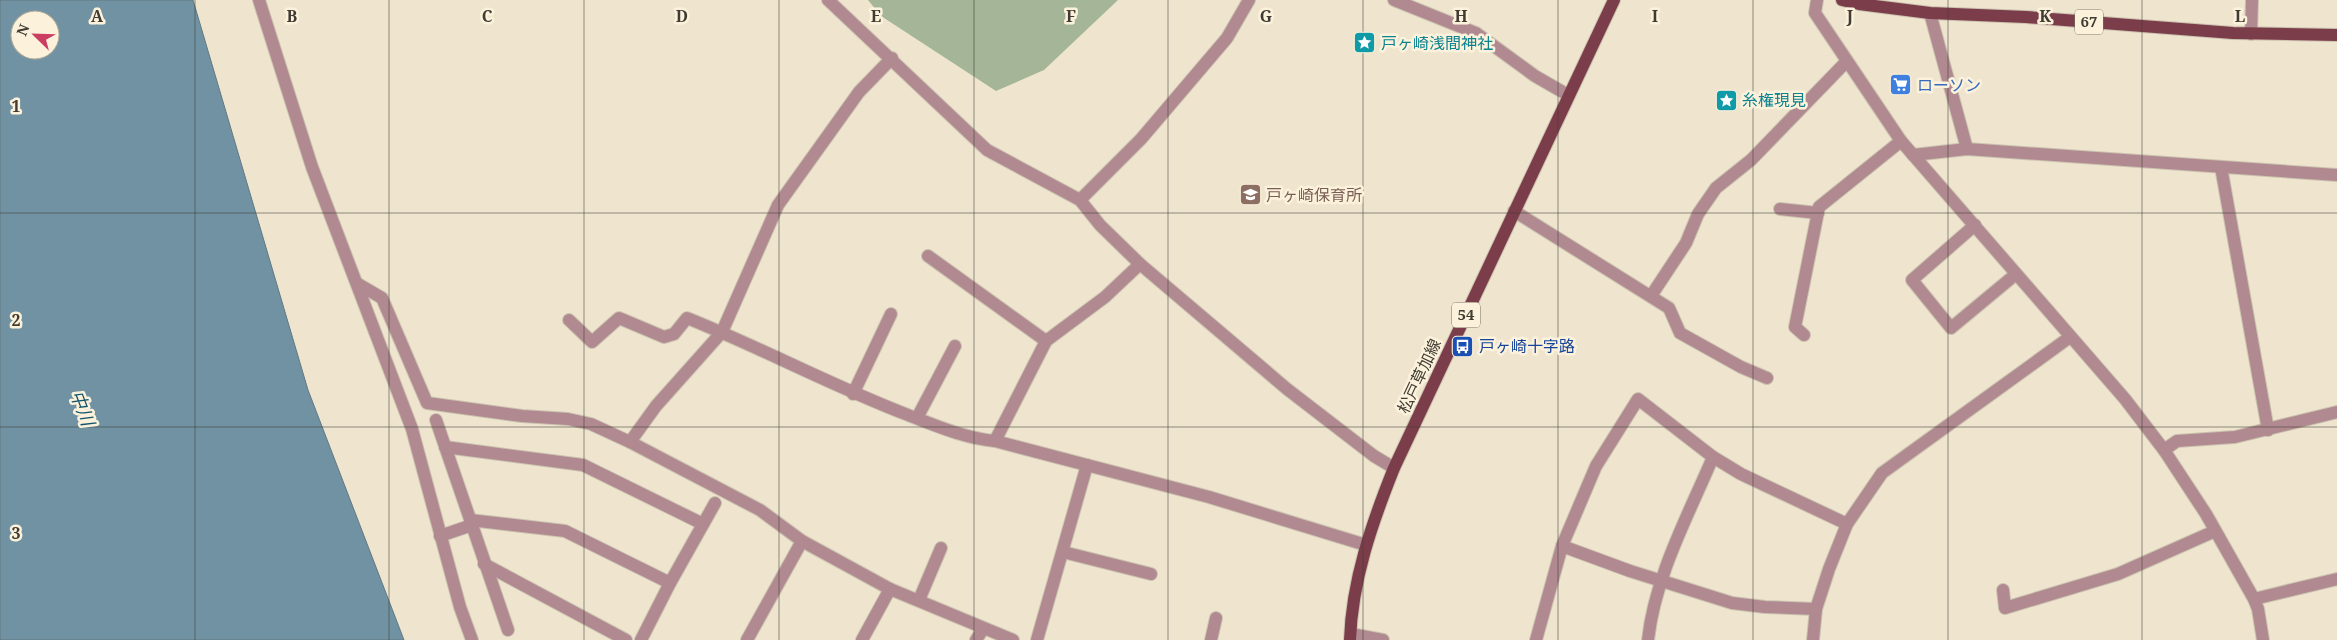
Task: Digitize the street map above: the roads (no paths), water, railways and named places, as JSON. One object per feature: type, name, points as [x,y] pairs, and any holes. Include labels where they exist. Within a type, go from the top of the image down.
[{"type":"main road","name":"松戸草加線","points":[[1350,637],[1356,586],[1366,544],[1394,468],[1614,0]]},
{"type":"main road","name":"67","points":[[1842,0],[1859,4],[2251,34],[2337,35]]},
{"type":"street","points":[[259,0],[312,167],[412,429],[460,607],[472,640]]},
{"type":"street","points":[[828,0],[892,58],[987,150],[1080,200],[1100,225],[1140,264],[1287,389],[1394,468]]},
{"type":"street","points":[[1080,200],[1141,140],[1227,38],[1249,0]]},
{"type":"street","points":[[1817,0],[1815,13],[1846,62],[1901,141],[2126,399],[2164,450],[2215,531],[2254,599],[2258,609],[2263,640]]},
{"type":"street","points":[[2251,34],[2252,0]]},
{"type":"street","points":[[1402,2],[1476,33],[1535,76],[1568,95]]},
{"type":"street","points":[[1928,8],[1967,150]]},
{"type":"street","points":[[630,442],[656,406],[722,332],[778,205],[859,92],[892,58]]},
{"type":"street","points":[[1651,296],[1686,242],[1698,214],[1716,188],[1751,160],[1846,62]]},
{"type":"street","points":[[1804,335],[1794,327],[1819,207],[1901,141]]},
{"type":"street","points":[[1913,155],[1967,150],[2337,175]]},
{"type":"street","points":[[2222,167],[2268,430]]},
{"type":"street","points":[[1780,209],[1818,213]]},
{"type":"street","points":[[1514,211],[1669,308],[1680,333],[1741,367],[1767,378]]},
{"type":"street","points":[[1975,225],[1912,280],[1950,328],[2016,274]]},
{"type":"street","points":[[928,256],[1046,341]]},
{"type":"street","points":[[995,440],[1046,341],[1105,297],[1140,264]]},
{"type":"street","points":[[358,284],[382,298],[427,404],[522,416],[568,419],[591,424],[630,442],[760,510],[802,541],[890,589],[919,600],[980,634],[1013,640]]},
{"type":"street","points":[[853,394],[891,314]]},
{"type":"street","points":[[569,320],[592,342],[619,318],[664,337],[674,334],[687,318],[722,332],[853,394],[972,438],[995,440],[1208,497],[1366,544]]},
{"type":"street","points":[[1813,640],[1816,609],[1847,524],[1882,473],[2070,337]]},
{"type":"street","points":[[917,418],[955,346]]},
{"type":"street","points":[[1536,640],[1562,546],[1596,466],[1638,399],[1713,457],[1741,474],[1847,524]]},
{"type":"street","points":[[2164,450],[2177,441],[2234,437],[2337,412]]},
{"type":"street","points":[[436,420],[508,630]]},
{"type":"street","points":[[445,447],[583,465],[703,524]]},
{"type":"street","points":[[1648,640],[1650,616],[1661,580],[1713,457]]},
{"type":"street","points":[[1037,640],[1087,465]]},
{"type":"street","points":[[641,640],[670,583],[715,503]]},
{"type":"street","points":[[440,536],[471,523],[565,531],[670,583]]},
{"type":"street","points":[[2003,590],[2005,608],[2118,574],[2215,531]]},
{"type":"street","points":[[747,640],[802,541]]},
{"type":"street","points":[[1562,546],[1732,603],[1765,607],[1816,609]]},
{"type":"street","points":[[919,600],[941,548]]},
{"type":"street","points":[[1063,552],[1151,574]]},
{"type":"street","points":[[484,564],[626,640]]},
{"type":"street","points":[[2254,599],[2337,580]]},
{"type":"street","points":[[862,640],[890,589]]},
{"type":"street","points":[[1211,640],[1216,618]]},
{"type":"street","points":[[1350,637],[1383,640]]},
{"type":"water","name":"中川","points":[[0,0],[193,0],[308,390],[404,640],[0,640]]},
{"type":"place","name":"戸ヶ崎浅間神社","points":[[1365,43]]},
{"type":"place","name":"ローソン","points":[[1901,85]]},
{"type":"place","name":"糸権現見","points":[[1726,100]]},
{"type":"place","name":"戸ヶ崎保育所","points":[[1250,195]]},
{"type":"place","name":"戸ヶ崎十字路","points":[[1463,346]]}]
